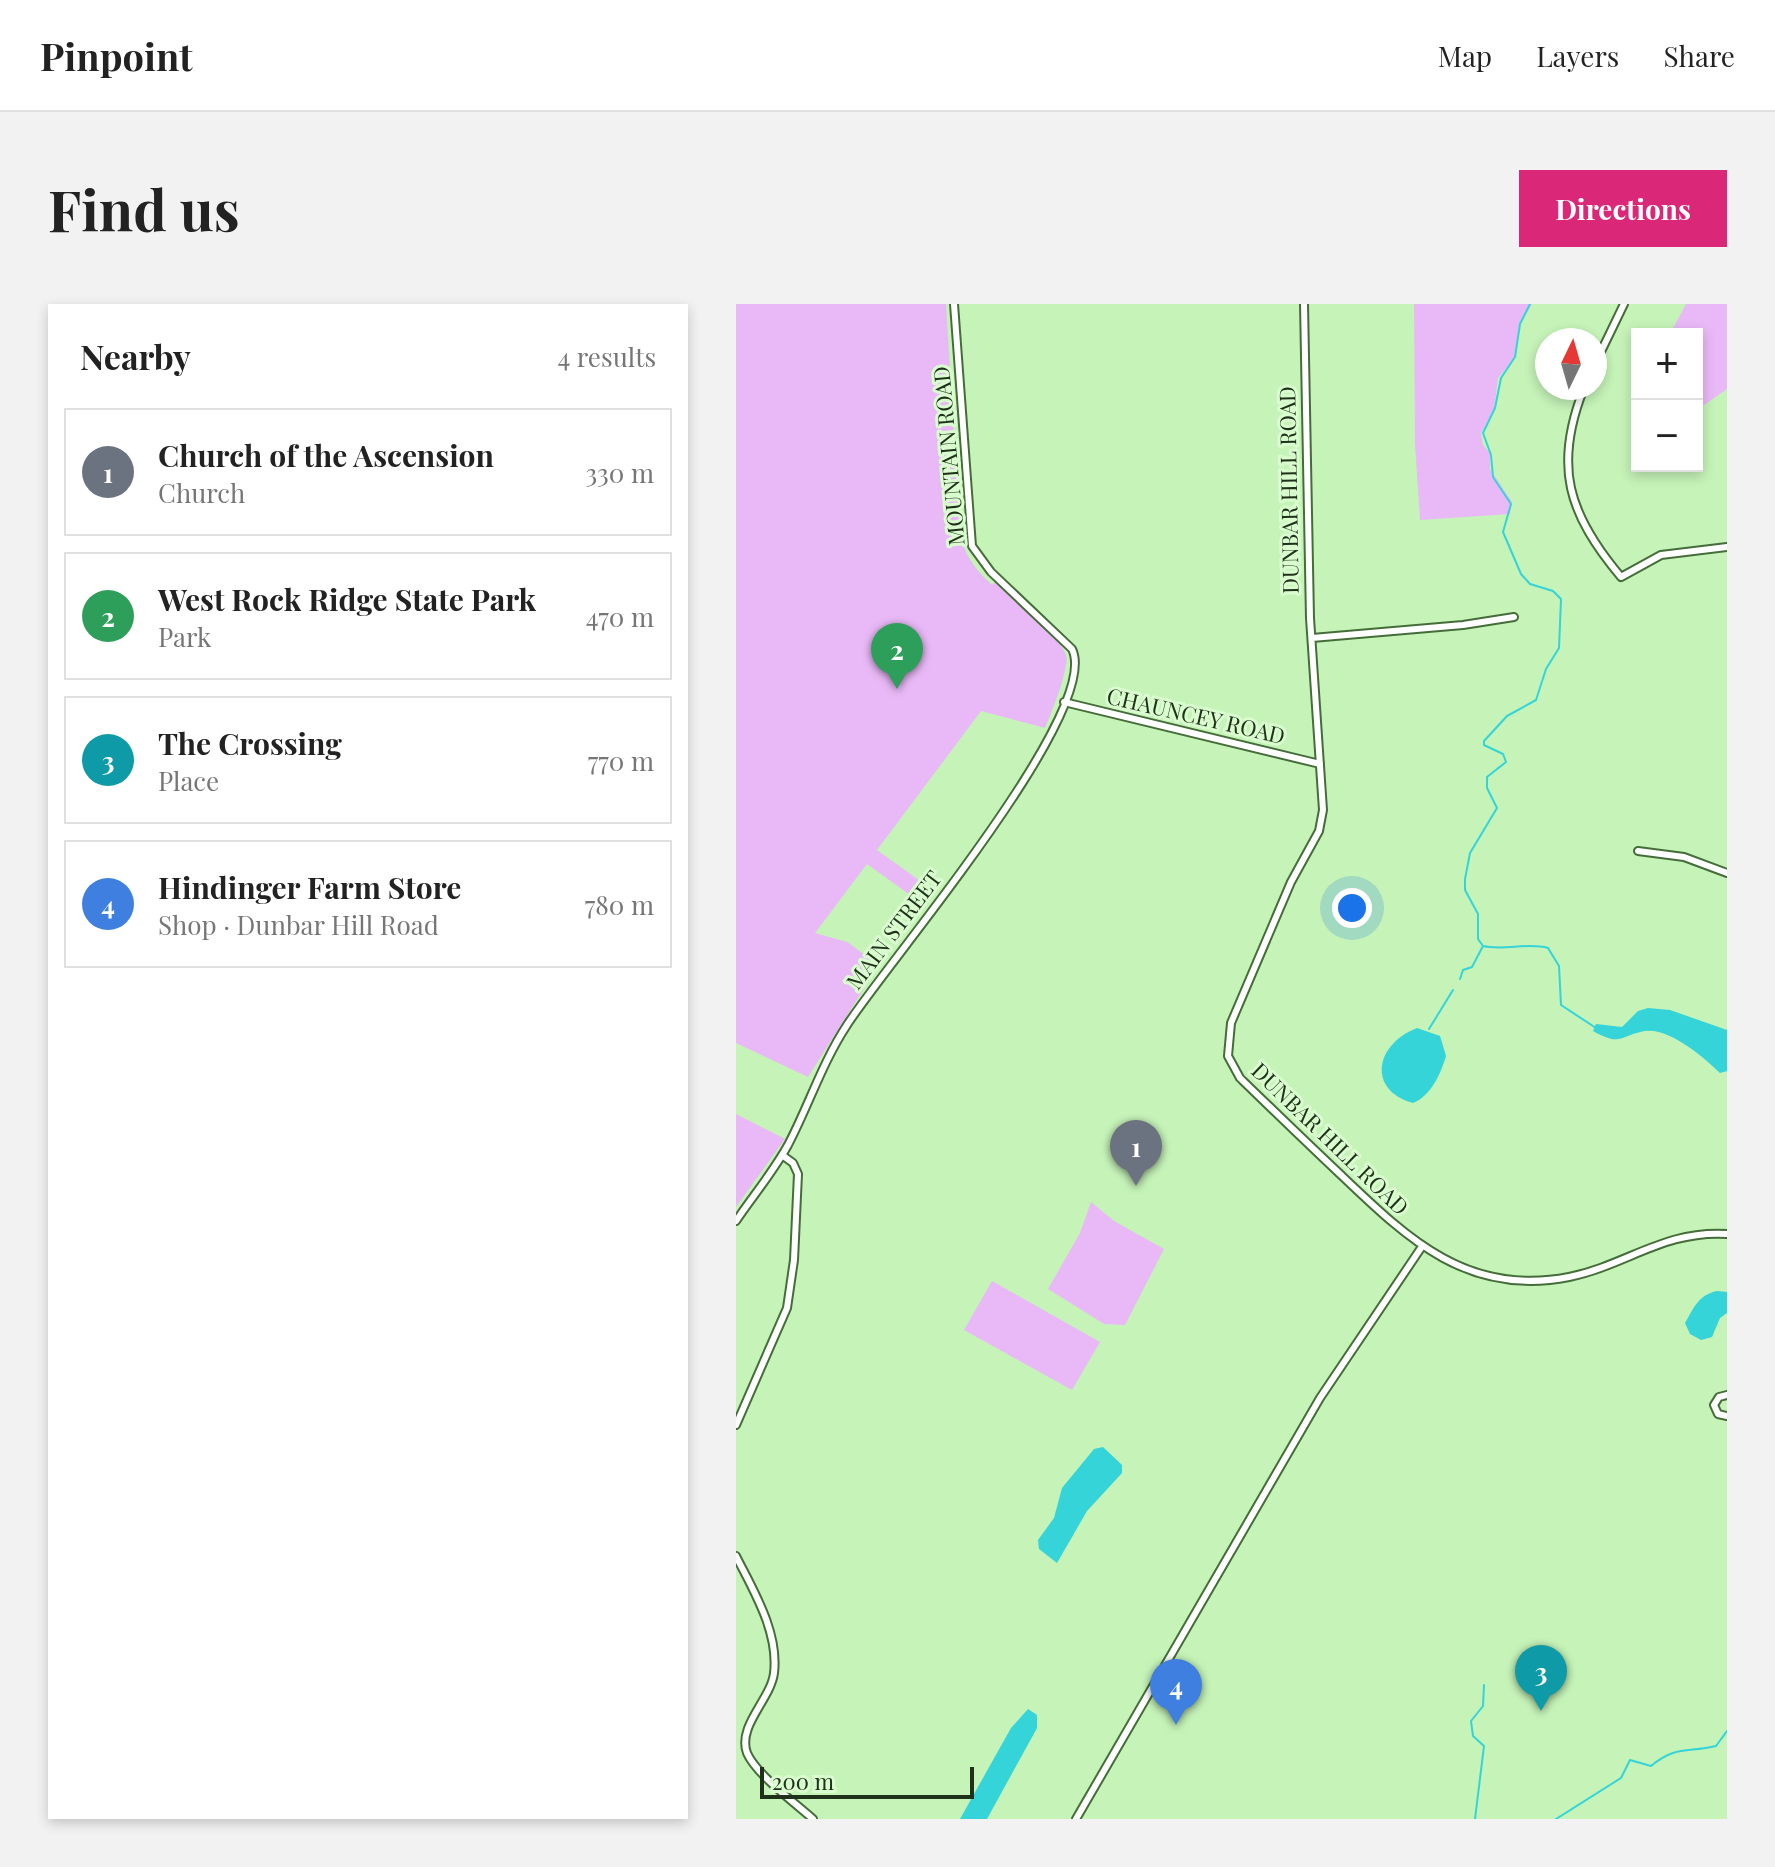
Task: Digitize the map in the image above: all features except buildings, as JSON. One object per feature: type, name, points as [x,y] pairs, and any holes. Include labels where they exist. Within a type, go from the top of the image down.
[{"type":"street","name":"MOUNTAIN ROAD","points":[[954,304],[972,546],[991,572],[1072,649],[1075,660]]},
{"type":"street","name":"DUNBAR HILL ROAD","points":[[1304,304],[1312,638],[1323,798],[1319,831],[1291,882],[1236,1008],[1229,1034],[1228,1056],[1240,1078],[1375,1209],[1421,1248],[1481,1273],[1511,1279],[1545,1280],[1588,1272],[1666,1240],[1701,1234],[1727,1234]]},
{"type":"street","points":[[1607,339],[1624,304]]},
{"type":"street","points":[[1579,400],[1569,426],[1566,463],[1573,497],[1595,546],[1621,577],[1661,555],[1727,547]]},
{"type":"street","points":[[1312,638],[1463,625],[1514,617]]},
{"type":"street","name":"MAIN STREET","points":[[736,1221],[782,1155],[816,1080],[847,1025],[1030,775],[1064,702],[1075,660]]},
{"type":"street","name":"CHAUNCEY ROAD","points":[[1064,702],[1320,764]]},
{"type":"street","points":[[1638,851],[1684,857],[1727,873]]},
{"type":"street","points":[[736,1425],[779,1330],[789,1298],[798,1174],[793,1163],[782,1155]]},
{"type":"street","points":[[1076,1819],[1320,1398],[1421,1248]]},
{"type":"street","points":[[1727,1395],[1719,1397],[1714,1405],[1718,1414],[1727,1416]]},
{"type":"street","points":[[736,1556],[763,1614],[775,1662],[774,1677],[748,1731],[746,1748],[754,1764],[813,1819]]},
{"type":"shaded area","points":[[736,304],[946,304],[960,530],[964,546],[986,579],[992,585],[995,582],[1034,616],[1054,636],[1066,655],[1063,680],[1045,728],[981,711],[877,850],[934,891],[924,905],[867,864],[815,933],[847,942],[879,965],[808,1077],[736,1043]]},
{"type":"shaded area","points":[[1414,304],[1532,304],[1520,325],[1515,358],[1498,378],[1494,411],[1481,433],[1483,445],[1490,453],[1490,469],[1512,502],[1510,514],[1420,520],[1415,444]]},
{"type":"shaded area","points":[[1686,304],[1727,304],[1727,389],[1703,406],[1703,328],[1673,328]]},
{"type":"shaded area","points":[[736,1114],[785,1139],[736,1207]]},
{"type":"shaded area","points":[[1091,1202],[1114,1221],[1164,1249],[1125,1325],[1104,1324],[1048,1289],[1080,1233]]},
{"type":"shaded area","points":[[992,1281],[1100,1342],[1072,1390],[964,1330]]},
{"type":"water","points":[[1648,1008],[1670,1010],[1727,1030],[1727,1071],[1720,1073],[1696,1052],[1665,1034],[1645,1031],[1615,1039],[1593,1031],[1596,1024],[1622,1027],[1638,1011]]},
{"type":"water","points":[[1417,1028],[1440,1036],[1446,1056],[1430,1090],[1413,1103],[1388,1087],[1382,1066],[1393,1044]]},
{"type":"water","points":[[1717,1291],[1727,1292],[1727,1313],[1720,1318],[1712,1337],[1701,1340],[1690,1334],[1685,1323],[1701,1299]]},
{"type":"water","points":[[1103,1447],[1122,1465],[1122,1473],[1087,1511],[1057,1563],[1039,1549],[1038,1540],[1054,1518],[1062,1488],[1094,1449]]},
{"type":"water","points":[[1028,1709],[1037,1715],[1037,1728],[987,1819],[960,1819],[1011,1728]]},
{"type":"waterway","points":[[1530,304],[1520,324],[1515,357],[1501,378],[1495,408],[1483,433],[1491,455],[1493,477],[1511,504],[1503,532],[1521,574],[1530,584],[1553,591],[1561,599],[1559,648],[1546,669],[1536,700],[1507,716],[1484,741],[1484,745],[1503,754],[1506,762],[1487,777],[1487,788],[1497,808],[1470,853],[1465,890],[1478,914],[1478,939],[1483,946],[1548,948],[1559,966],[1561,1005],[1596,1028]]},
{"type":"waterway","points":[[1460,979],[1463,970],[1472,967],[1483,946]]},
{"type":"waterway","points":[[1429,1029],[1453,990]]},
{"type":"waterway","points":[[1475,1819],[1484,1746],[1473,1736],[1471,1721],[1483,1706],[1484,1685]]},
{"type":"waterway","points":[[1556,1819],[1621,1778],[1630,1760],[1651,1766],[1675,1752],[1716,1746],[1727,1731]]},
{"type":"place","name":"West Rock Ridge State Park","points":[[897,689]]},
{"type":"place","name":"Church of the Ascension","points":[[1136,1186]]},
{"type":"place","name":"The Crossing","points":[[1541,1711]]},
{"type":"place","name":"Hindinger Farm Store","points":[[1176,1725]]}]
